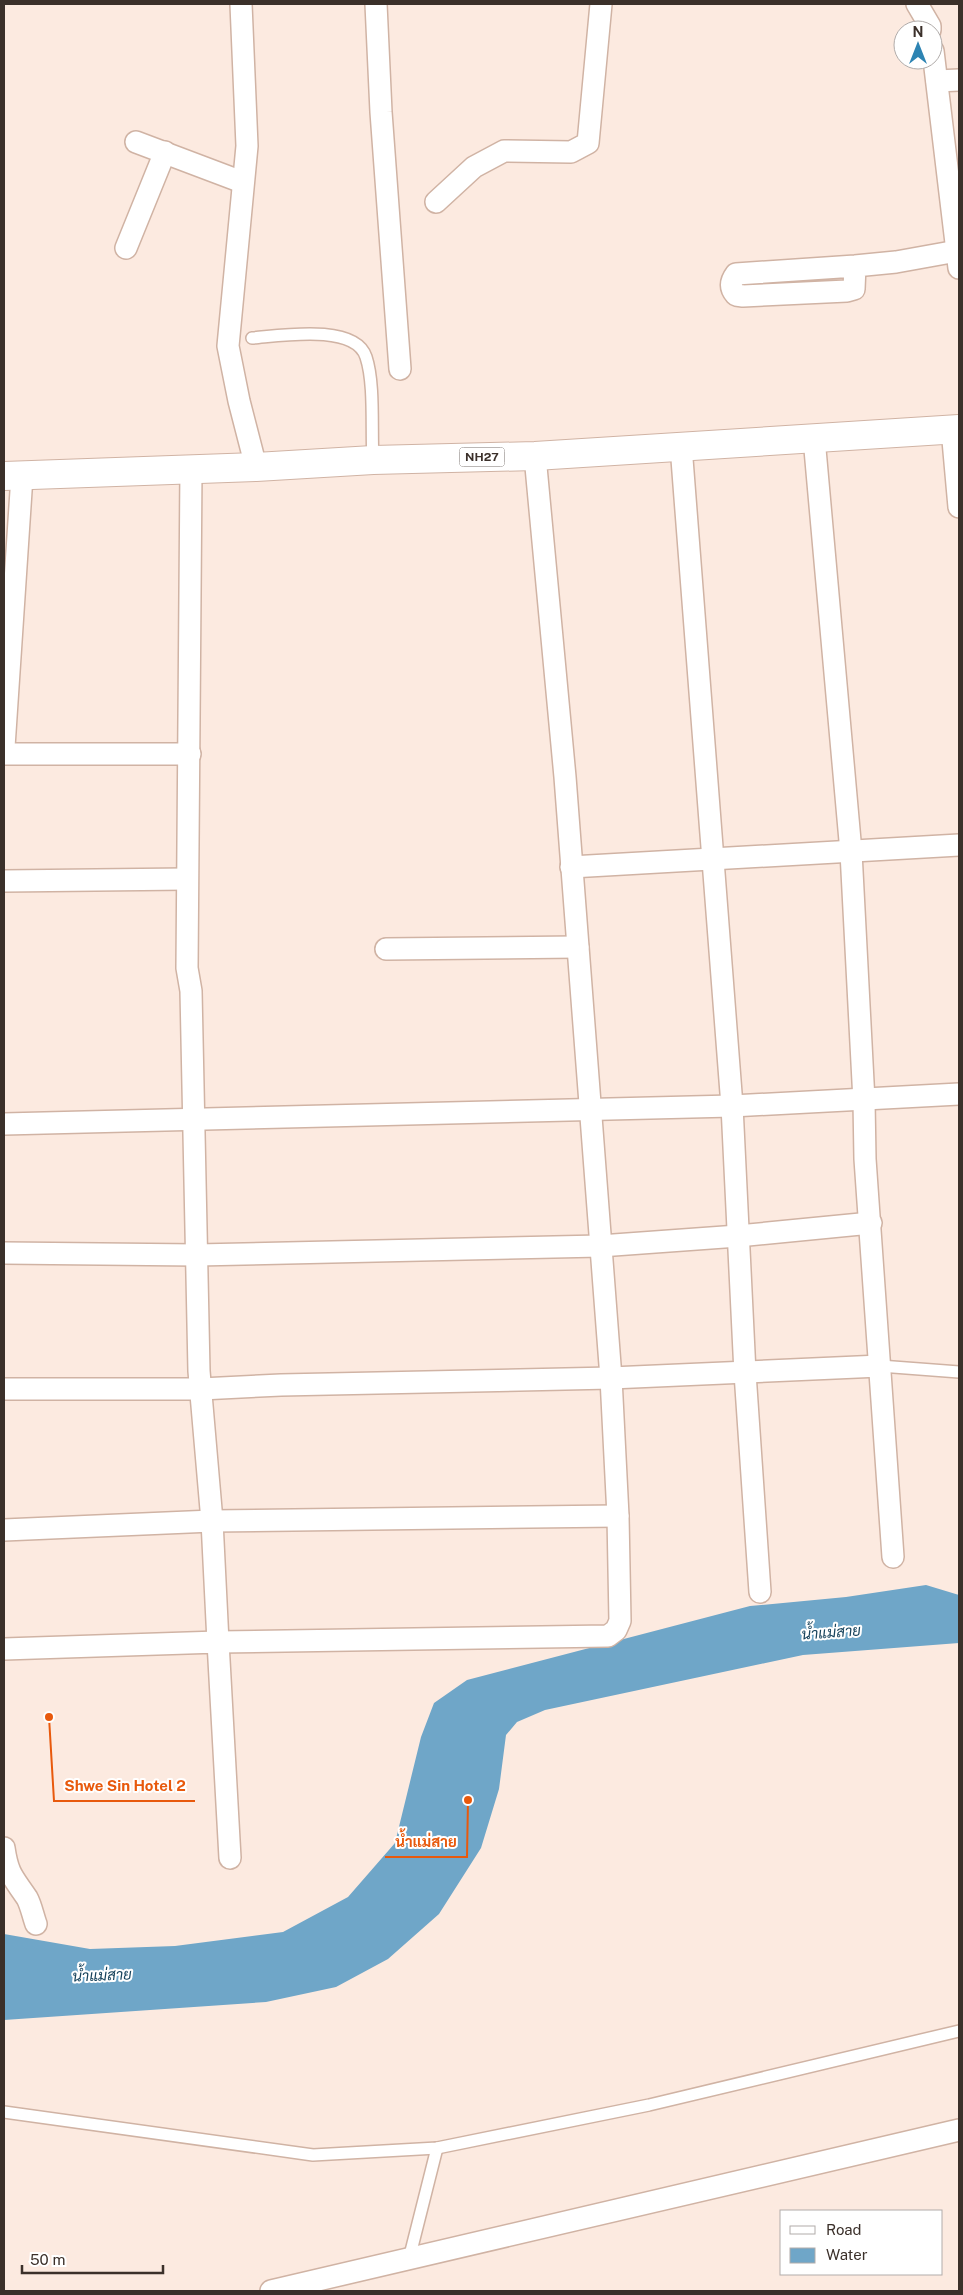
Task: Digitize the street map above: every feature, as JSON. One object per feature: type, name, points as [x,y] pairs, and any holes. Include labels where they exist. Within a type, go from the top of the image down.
[{"type":"main road","name":"NH27","points":[[13,476],[256,467],[372,460],[535,456],[956,429]]},
{"type":"street","points":[[241,4],[247,146],[242,182],[240,237],[228,346],[239,401],[256,467]]},
{"type":"street","points":[[376,4],[381,112],[400,369]]},
{"type":"street","points":[[436,202],[474,167],[504,151],[571,152],[588,143],[602,4]]},
{"type":"street","points":[[916,4],[925,20]]},
{"type":"street","points":[[855,266],[854,289],[847,291],[736,296],[731,290],[731,280],[736,274],[958,259],[936,70]]},
{"type":"street","points":[[937,81],[959,80]]},
{"type":"street","points":[[136,142],[242,182]]},
{"type":"street","points":[[126,248],[165,152]]},
{"type":"street","points":[[956,429],[959,507]]},
{"type":"street","points":[[814,438],[851,852],[864,1100],[865,1159],[893,1557]]},
{"type":"street","points":[[681,446],[732,1106],[745,1373],[760,1592]]},
{"type":"street","points":[[4,1649],[218,1642],[608,1636],[616,1630],[620,1621],[618,1516],[611,1378],[565,777],[535,456]]},
{"type":"street","points":[[192,469],[187,968],[191,991],[201,1389],[212,1522],[230,1858]]},
{"type":"street","points":[[4,748],[13,476]]},
{"type":"street","points":[[4,754],[190,754]]},
{"type":"street","points":[[571,867],[959,845]]},
{"type":"street","points":[[4,881],[187,879]]},
{"type":"street","points":[[386,949],[578,947]]},
{"type":"street","points":[[4,1124],[732,1106],[959,1094]]},
{"type":"street","points":[[4,1254],[197,1255],[600,1246],[738,1236],[871,1223]]},
{"type":"street","points":[[4,1389],[201,1389],[281,1385],[611,1378],[880,1366]]},
{"type":"street","points":[[4,1530],[212,1522],[618,1516]]},
{"type":"street","points":[[4,1848],[6,1864],[13,1881],[28,1899],[36,1924]]},
{"type":"street","points":[[271,2291],[959,2130]]},
{"type":"lane","points":[[252,338],[322,334],[345,339],[359,347],[366,356],[370,382],[372,460]]},
{"type":"lane","points":[[880,1366],[959,1372]]},
{"type":"lane","points":[[4,2112],[313,2155],[437,2148],[649,2105],[959,2031]]},
{"type":"lane","points":[[409,2259],[437,2148]]},
{"type":"water","points":[[926,1585],[959,1595],[959,1643],[803,1655],[545,1710],[517,1722],[506,1735],[499,1789],[481,1848],[439,1914],[388,1959],[336,1987],[266,2002],[4,2020],[4,1934],[90,1949],[175,1946],[283,1932],[348,1897],[395,1843],[421,1737],[434,1703],[467,1680],[750,1606],[846,1597]]},
{"type":"place","name":"Shwe Sin Hotel 2","points":[[49,1717]]},
{"type":"place","name":"น้ำแม่สาย","points":[[468,1800]]}]
